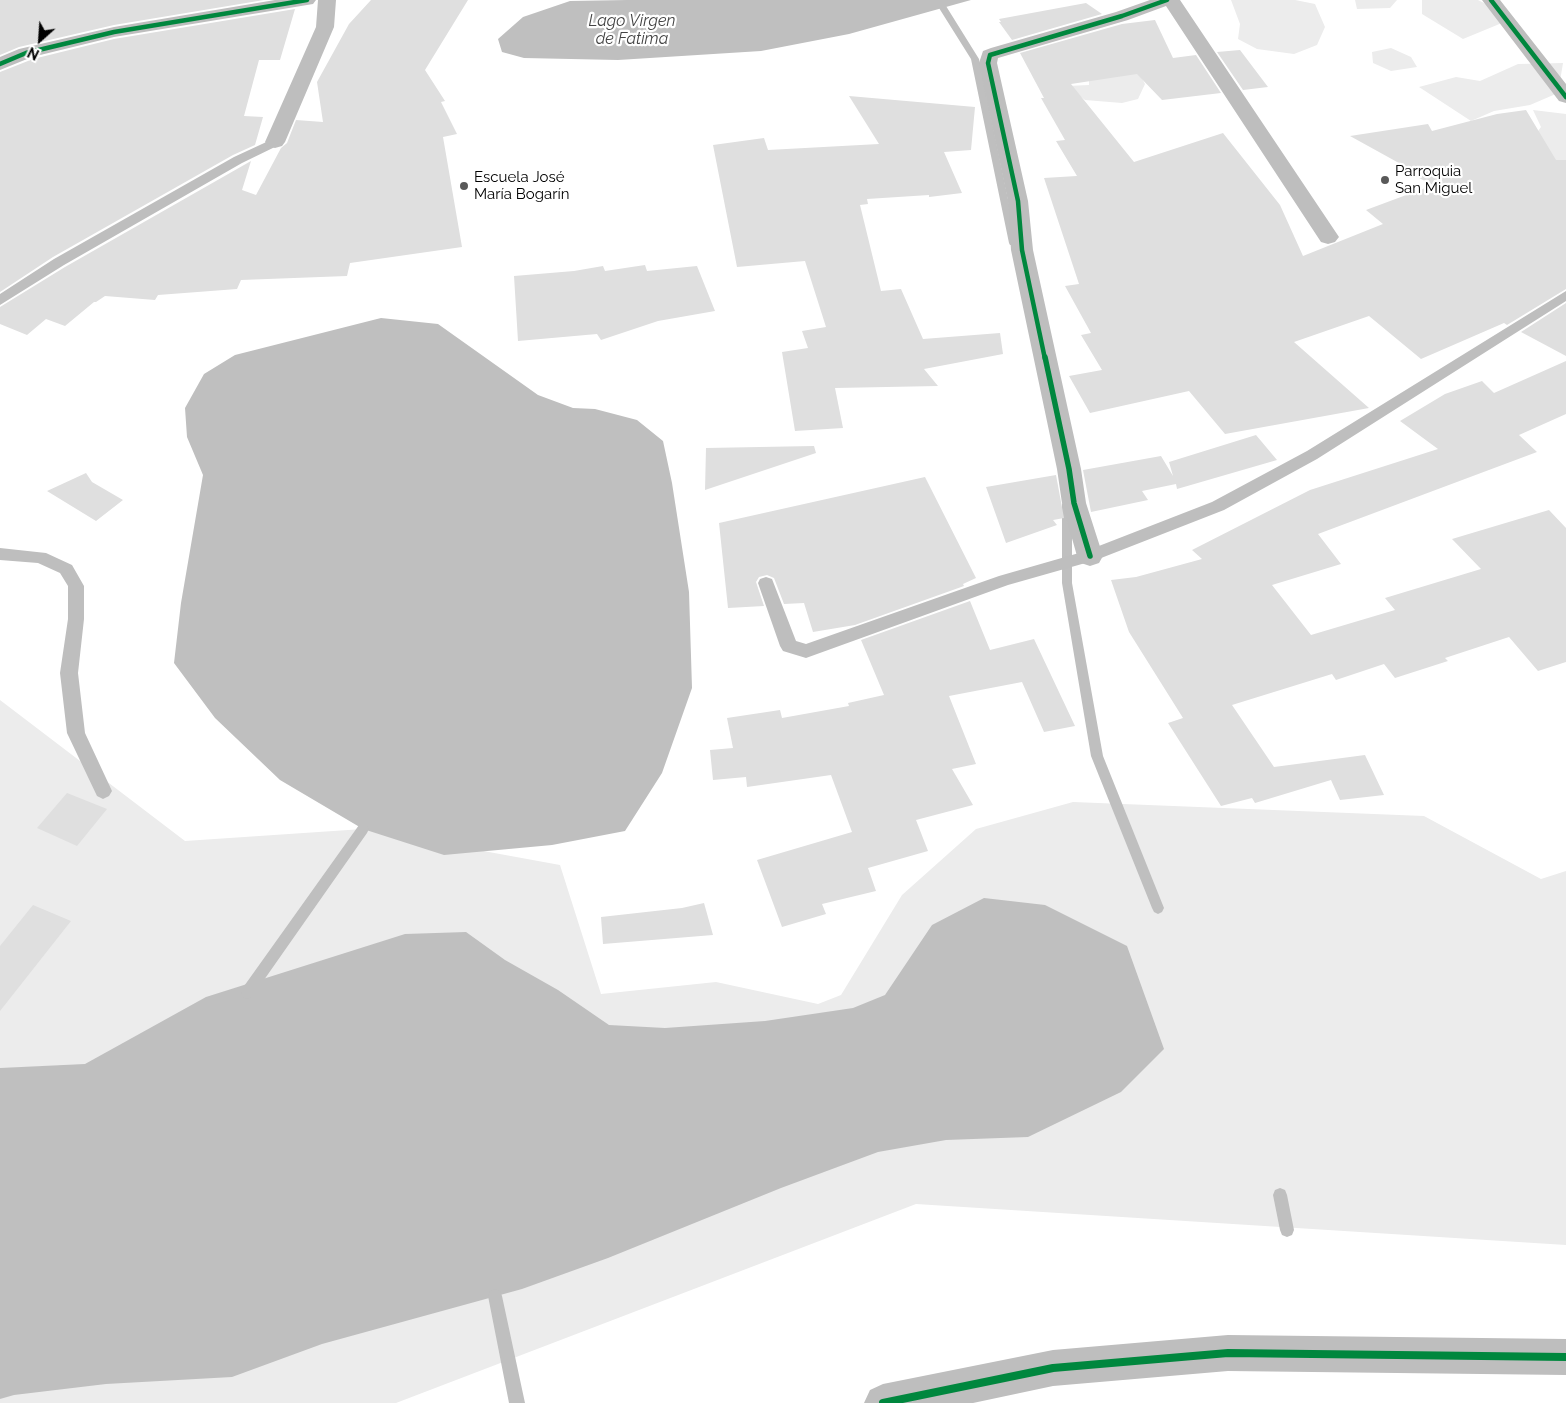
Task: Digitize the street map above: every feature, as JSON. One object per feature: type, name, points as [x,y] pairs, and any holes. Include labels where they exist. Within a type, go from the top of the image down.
[{"type":"street","points":[[0,64],[26,54],[114,32],[307,0]]},
{"type":"street","points":[[275,142],[325,27],[326,0]]},
{"type":"street","points":[[1090,556],[1074,502],[1069,470],[1022,250],[1018,201],[988,63],[990,55],[998,52],[1122,16],[1167,0]]},
{"type":"street","points":[[1171,0],[1328,237]]},
{"type":"street","points":[[1491,0],[1566,97]]},
{"type":"street","points":[[883,1403],[1053,1368],[1228,1353],[1566,1357]]},
{"type":"lane","points":[[0,300],[67,257],[238,160],[275,142]]},
{"type":"lane","points":[[766,583],[789,646],[806,652],[1004,580],[1090,556],[1218,506],[1312,455],[1566,295]]},
{"type":"lane","points":[[0,554],[40,557],[66,569],[76,586],[76,619],[69,673],[76,733],[103,791]]},
{"type":"shaded area","points":[[1231,0],[1295,0],[1315,4],[1325,27],[1317,45],[1294,54],[1257,49],[1238,39],[1240,24]]},
{"type":"shaded area","points":[[1355,0],[1397,0],[1390,8],[1357,9]]},
{"type":"shaded area","points":[[1422,0],[1478,0],[1514,18],[1463,39],[1422,14]]},
{"type":"shaded area","points":[[1391,48],[1411,57],[1417,67],[1391,71],[1373,63],[1372,52]]},
{"type":"shaded area","points":[[1563,63],[1558,93],[1530,105],[1494,111],[1471,121],[1419,87],[1456,77],[1480,81],[1518,64]]},
{"type":"shaded area","points":[[1089,74],[1140,74],[1145,84],[1138,99],[1122,103],[1085,100],[1067,86],[1089,85]]},
{"type":"shaded area","points":[[1533,110],[1566,114],[1566,165],[1524,150],[1541,127]]},
{"type":"shaded area","points":[[0,700],[185,841],[363,829],[560,865],[601,994],[716,982],[818,1004],[841,995],[902,895],[976,829],[1073,802],[1424,816],[1541,879],[1566,871],[1566,1245],[916,1204],[396,1403],[0,1403]]},
{"type":"water","name":"Lago Virgen de Fatima","points":[[971,0],[849,34],[761,51],[618,60],[524,58],[502,52],[498,39],[523,17],[570,1]]},
{"type":"water","points":[[381,318],[438,324],[538,395],[573,408],[595,409],[637,420],[663,441],[672,483],[689,592],[692,688],[662,773],[625,831],[552,845],[444,855],[363,829],[280,780],[215,718],[174,663],[181,603],[203,475],[187,437],[185,408],[204,374],[235,355]]},
{"type":"water","points":[[984,898],[1045,905],[1127,946],[1164,1049],[1121,1092],[1028,1137],[946,1140],[878,1152],[781,1188],[608,1258],[522,1289],[322,1344],[232,1377],[106,1384],[14,1395],[0,1399],[0,1068],[85,1064],[206,997],[405,934],[466,932],[505,960],[558,990],[609,1025],[665,1028],[765,1021],[853,1008],[885,995],[932,925]]},
{"type":"building","points":[[0,0],[264,0],[114,25],[19,47],[0,55]]},
{"type":"building","points":[[371,0],[468,0],[425,70],[445,101],[441,102],[457,134],[443,137],[462,247],[350,263],[347,276],[241,280],[237,289],[158,295],[155,300],[105,296],[94,302],[65,326],[46,319],[27,335],[0,324],[0,307],[65,267],[251,161],[242,190],[256,195],[281,148],[287,143],[296,120],[323,122],[317,82],[349,24]]},
{"type":"building","points":[[1086,3],[1102,14],[1012,40],[999,22],[1001,22],[999,19]]},
{"type":"building","points":[[295,9],[280,60],[259,60],[244,116],[263,117],[255,145],[233,155],[53,257],[0,292],[0,72],[33,59],[114,39]]},
{"type":"building","points":[[1155,20],[1173,58],[1196,55],[1221,93],[1162,100],[1137,74],[1071,84],[1134,162],[1223,133],[1280,205],[1303,256],[1383,224],[1366,210],[1433,185],[1413,175],[1417,173],[1350,136],[1428,124],[1432,131],[1497,114],[1526,110],[1556,160],[1566,160],[1566,289],[1507,325],[1504,323],[1421,359],[1369,316],[1294,342],[1369,408],[1225,434],[1189,391],[1090,413],[1069,376],[1102,370],[1081,335],[1091,333],[1065,286],[1079,284],[1044,178],[1077,176],[1056,141],[1065,140],[1041,98],[1044,98],[1020,53],[1122,24]]},
{"type":"building","points":[[1240,50],[1268,87],[1243,90],[1217,52]]},
{"type":"building","points":[[849,96],[975,107],[971,150],[944,152],[962,193],[929,197],[929,195],[867,199],[868,204],[860,205],[881,291],[901,289],[923,339],[1000,333],[1003,354],[924,369],[938,386],[835,388],[843,428],[795,431],[782,352],[808,348],[802,331],[826,327],[805,261],[737,267],[713,145],[764,138],[768,150],[879,144]]},
{"type":"building","points":[[645,265],[647,271],[697,266],[715,311],[658,321],[601,340],[597,334],[518,341],[514,276],[574,271],[603,266],[605,271]]},
{"type":"building","points":[[1566,303],[1566,356],[1521,332]]},
{"type":"building","points":[[1566,361],[1566,414],[1519,435],[1537,452],[1318,534],[1341,564],[1272,585],[1311,635],[1395,610],[1385,598],[1481,569],[1452,539],[1549,510],[1566,528],[1566,662],[1538,671],[1509,637],[1445,658],[1448,661],[1395,678],[1384,664],[1336,680],[1332,674],[1232,705],[1274,767],[1365,755],[1384,795],[1340,800],[1331,780],[1255,803],[1252,798],[1221,806],[1168,723],[1183,718],[1129,632],[1111,580],[1136,577],[1202,559],[1192,550],[1310,490],[1438,449],[1400,421],[1445,394],[1482,381],[1494,393]]},
{"type":"building","points":[[1256,435],[1277,460],[1177,489],[1176,484],[1142,491],[1148,500],[1091,512],[1083,470],[1161,456],[1173,476],[1169,462]]},
{"type":"building","points":[[814,446],[816,453],[705,490],[706,448]]},
{"type":"building","points":[[86,473],[92,482],[123,500],[96,521],[47,491]]},
{"type":"building","points":[[1056,475],[1064,518],[1053,520],[1057,525],[1006,543],[986,487]]},
{"type":"building","points":[[925,477],[976,578],[963,584],[964,586],[855,625],[813,632],[804,603],[784,604],[774,578],[767,575],[759,577],[756,582],[764,606],[728,608],[719,523]]},
{"type":"building","points":[[970,601],[990,650],[1034,639],[1075,726],[1044,732],[1022,682],[949,696],[976,764],[952,769],[973,805],[916,820],[928,851],[868,868],[876,891],[822,904],[826,914],[782,927],[757,860],[852,832],[831,775],[747,787],[746,777],[713,780],[710,750],[733,748],[727,718],[780,710],[782,718],[849,706],[848,703],[884,695],[861,640]]},
{"type":"building","points":[[67,793],[107,809],[77,846],[37,828]]},
{"type":"building","points":[[704,903],[713,935],[603,944],[601,917],[682,908]]},
{"type":"building","points":[[33,905],[71,921],[0,1011],[0,946]]},
{"type":"waterway","points":[[943,8],[975,59],[1013,243]]},
{"type":"waterway","points":[[1067,504],[1067,583],[1097,756],[1158,908]]},
{"type":"waterway","points":[[247,993],[363,829]]},
{"type":"waterway","points":[[1280,1195],[1287,1230]]},
{"type":"waterway","points":[[495,1296],[517,1403]]},
{"type":"cycle path","points":[[0,64],[26,53],[114,32],[307,0]]},
{"type":"cycle path","points":[[1090,556],[1074,503],[1069,469],[1022,250],[1018,201],[988,63],[990,55],[998,52],[1122,16],[1167,0]]},
{"type":"cycle path","points":[[1491,0],[1566,97]]},
{"type":"cycle path","points":[[883,1403],[1053,1368],[1228,1353],[1566,1357]]},
{"type":"place","name":"Parroquia San Miguel","points":[[1385,180]]},
{"type":"place","name":"Escuela José María Bogarín","points":[[464,186]]}]
